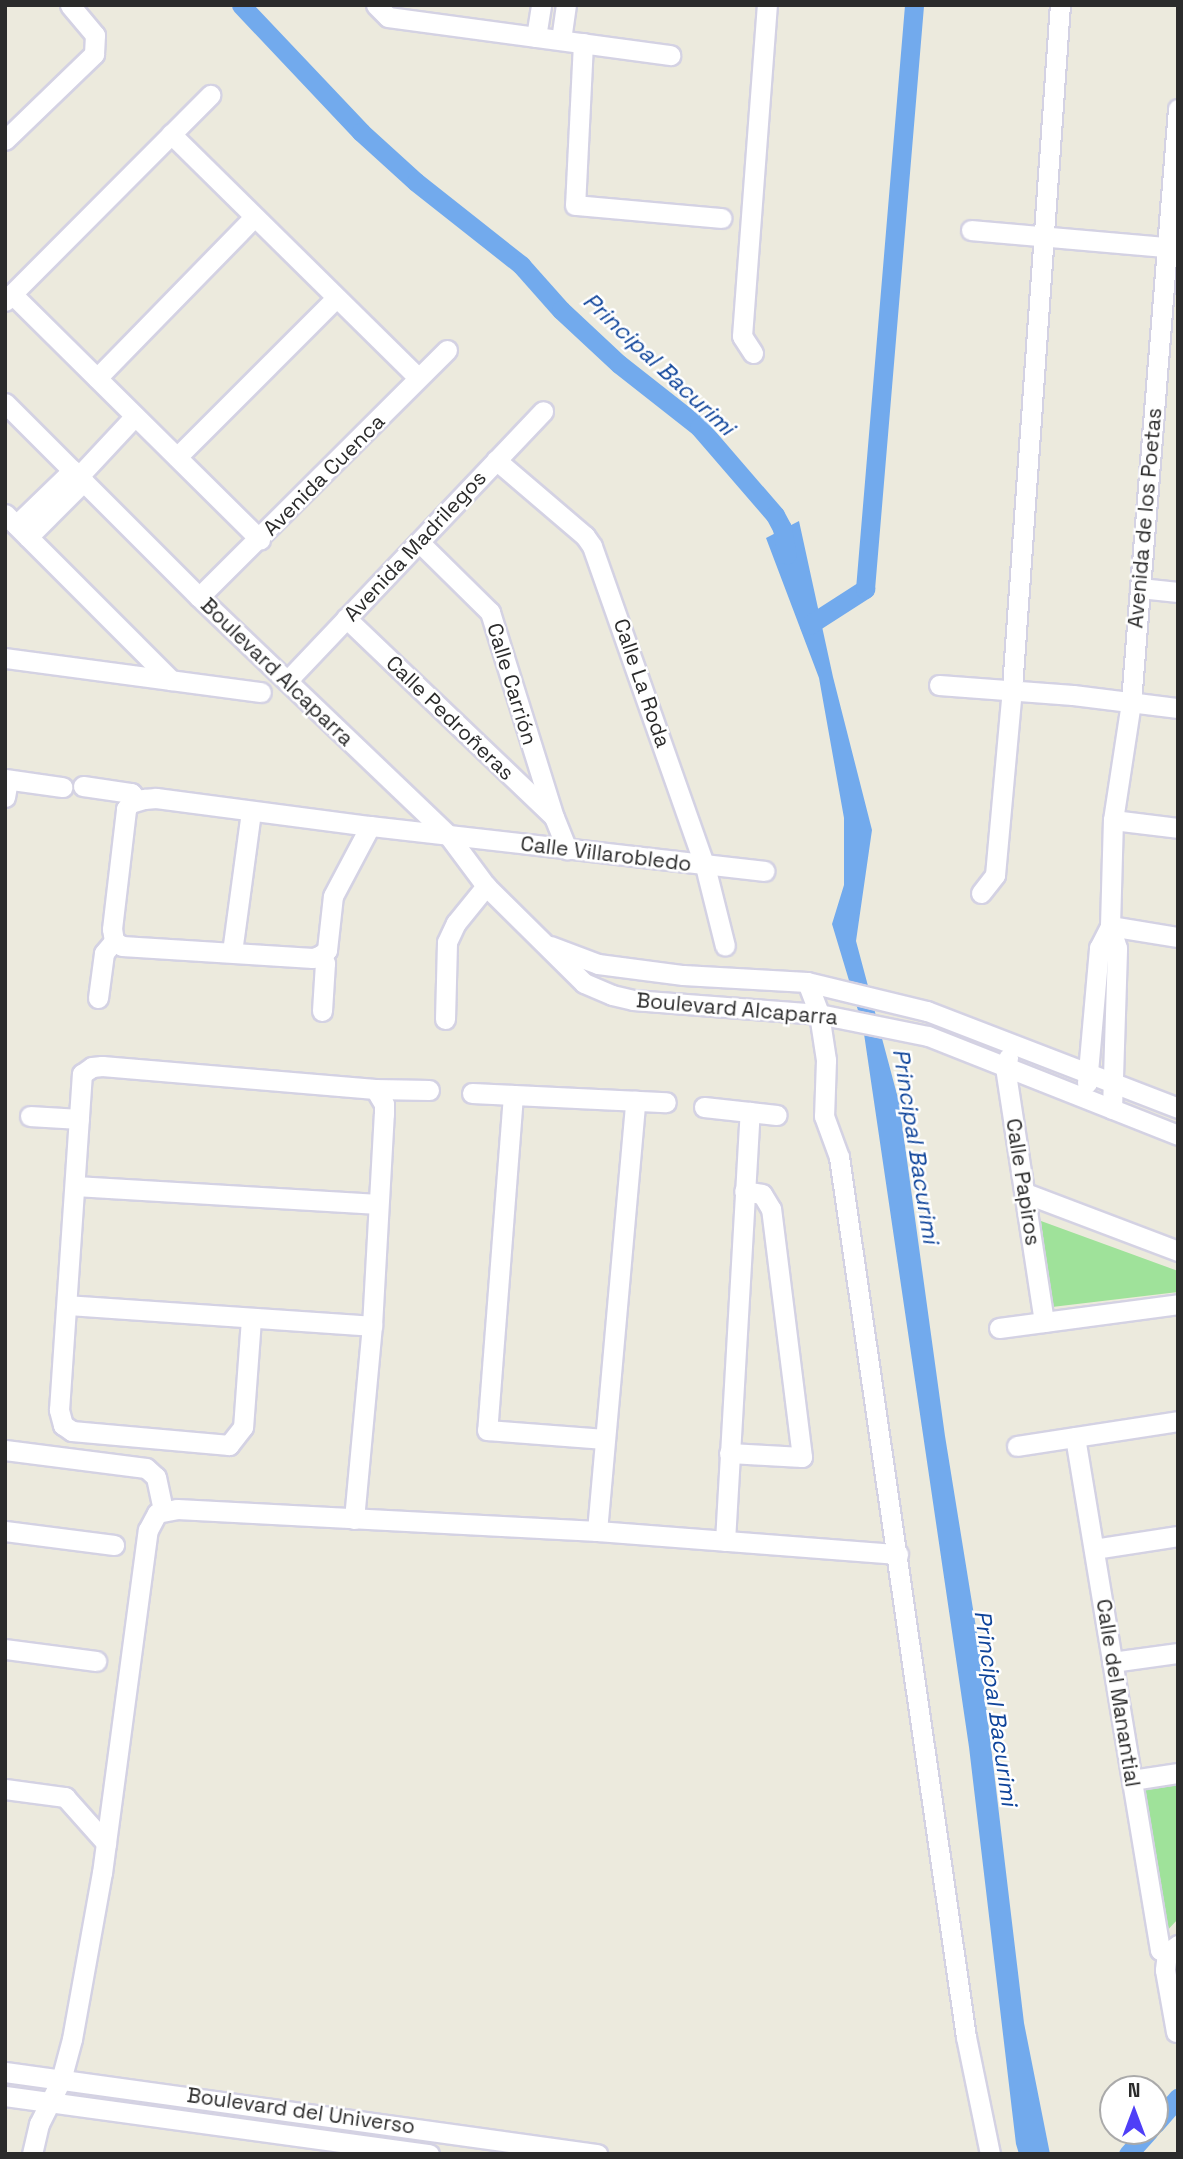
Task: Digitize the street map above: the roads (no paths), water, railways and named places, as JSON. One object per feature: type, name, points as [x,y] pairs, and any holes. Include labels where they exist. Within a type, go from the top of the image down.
[{"type":"street","points":[[5,140],[94,54],[95,35],[70,5]]},
{"type":"street","points":[[376,5],[388,17],[670,55]]},
{"type":"street","points":[[536,37],[541,5]]},
{"type":"street","points":[[561,40],[566,5]]},
{"type":"street","points":[[754,353],[742,336],[767,5]]},
{"type":"street","points":[[981,893],[995,875],[1012,689],[1060,5]]},
{"type":"street","points":[[583,43],[575,205],[721,218]]},
{"type":"street","points":[[210,95],[9,297],[97,377],[260,539]]},
{"type":"street","name":"Avenida de los Poetas","points":[[1112,1109],[1117,948],[1110,926],[1112,820],[1131,702],[1140,588],[1168,361],[1177,122]]},
{"type":"street","points":[[172,134],[418,378]]},
{"type":"street","points":[[97,377],[254,217]]},
{"type":"street","points":[[971,230],[1172,247]]},
{"type":"street","points":[[177,457],[336,298]]},
{"type":"street","name":"Avenida Cuenca","points":[[199,597],[447,350]]},
{"type":"street","name":"Boulevard Alcaparra","points":[[5,402],[199,597],[448,835],[486,886],[573,975],[612,995],[826,1015],[928,1036],[1178,1135]]},
{"type":"street","name":"Avenida Madrilegos","points":[[287,681],[543,411]]},
{"type":"street","points":[[135,416],[78,476],[17,526],[171,680]]},
{"type":"street","name":"Calle La Roda","points":[[496,460],[586,536],[592,546],[705,866],[725,946]]},
{"type":"street","name":"Calle Carrión","points":[[419,542],[491,612],[554,817],[567,849]]},
{"type":"street","points":[[1140,588],[1178,592]]},
{"type":"street","name":"Calle Pedroñeras","points":[[346,618],[554,817]]},
{"type":"street","points":[[5,658],[261,692]]},
{"type":"street","points":[[939,685],[1012,689],[1178,708]]},
{"type":"street","points":[[6,785],[62,787]]},
{"type":"street","name":"Calle Villarobledo","points":[[83,786],[131,793],[137,800],[156,798],[370,827],[764,871]]},
{"type":"street","points":[[137,800],[126,809],[112,929],[114,941],[122,946],[313,958],[321,955],[327,950],[332,896],[370,827]]},
{"type":"street","points":[[232,952],[251,810]]},
{"type":"street","points":[[1112,820],[1178,828]]},
{"type":"street","points":[[445,1019],[447,942],[457,923],[486,886]]},
{"type":"street","points":[[1110,926],[1178,937]]},
{"type":"street","name":"Avenida de los Poetas","points":[[1086,1098],[1099,948],[1110,926]]},
{"type":"street","points":[[99,998],[104,953],[114,941]]},
{"type":"street","name":"Boulevard Alcaparra","points":[[545,944],[598,964],[683,975],[815,985],[927,1011],[1178,1108]]},
{"type":"street","points":[[321,955],[325,963],[322,1012]]},
{"type":"street","points":[[815,985],[826,1015],[824,1116],[839,1157],[965,2036],[990,2154]]},
{"type":"street","name":"Calle Papiros","points":[[1012,1044],[1005,1067],[1044,1322]]},
{"type":"street","points":[[251,1319],[243,1427],[229,1445],[67,1429],[59,1410],[76,1186],[81,1077],[92,1067],[375,1089],[429,1090]]},
{"type":"street","points":[[354,1519],[372,1326],[384,1104],[375,1089]]},
{"type":"street","points":[[472,1093],[666,1102]]},
{"type":"street","points":[[513,1095],[487,1430],[605,1439]]},
{"type":"street","points":[[597,1531],[635,1101]]},
{"type":"street","points":[[704,1107],[777,1115]]},
{"type":"street","points":[[724,1541],[750,1112]]},
{"type":"street","points":[[30,1116],[79,1119]]},
{"type":"street","points":[[76,1186],[377,1204]]},
{"type":"street","points":[[729,1453],[802,1457],[771,1209],[762,1194],[744,1191]]},
{"type":"street","points":[[1025,1193],[1178,1251]]},
{"type":"street","points":[[999,1328],[1178,1304]]},
{"type":"street","points":[[67,1305],[372,1326]]},
{"type":"street","points":[[1017,1446],[1178,1421]]},
{"type":"street","name":"Calle del Manantial","points":[[1075,1437],[1132,1780],[1168,1949],[1165,1970],[1176,2032]]},
{"type":"street","points":[[5,1450],[146,1468],[156,1477],[163,1510]]},
{"type":"street","points":[[32,2154],[39,2124],[61,2080],[72,2039],[106,1843],[148,1530],[154,1517],[163,1510],[597,1531],[898,1554]]},
{"type":"street","points":[[5,1531],[114,1545]]},
{"type":"street","points":[[1094,1549],[1178,1536]]},
{"type":"street","points":[[5,1649],[96,1661]]},
{"type":"street","points":[[1112,1662],[1178,1653]]},
{"type":"street","points":[[1132,1780],[1178,1773]]},
{"type":"street","points":[[5,1788],[65,1797],[106,1843]]},
{"type":"street","name":"Boulevard del Universo","points":[[5,2072],[404,2125],[597,2154]]},
{"type":"street","name":"Boulevard del Universo","points":[[5,2096],[429,2154]]},
{"type":"street","points":[[400,2152],[404,2125]]},
{"type":"water","points":[[799,521],[833,677],[872,830],[856,941],[899,1102],[945,1436],[979,1646],[1024,2023],[1050,2154],[1019,2154],[1016,2144],[969,1747],[863,1027],[832,924],[844,885],[844,818],[819,678],[766,538]]},
{"type":"waterway","name":"Principal Bacurimi","points":[[241,5],[361,132],[416,182],[521,265],[561,310],[619,364],[699,427],[775,515],[782,528],[787,555]]},
{"type":"waterway","points":[[809,625],[865,589],[914,5]]},
{"type":"waterway","points":[[1169,2108],[1178,2098]]},
{"type":"waterway","points":[[1128,2154],[1136,2145]]}]
